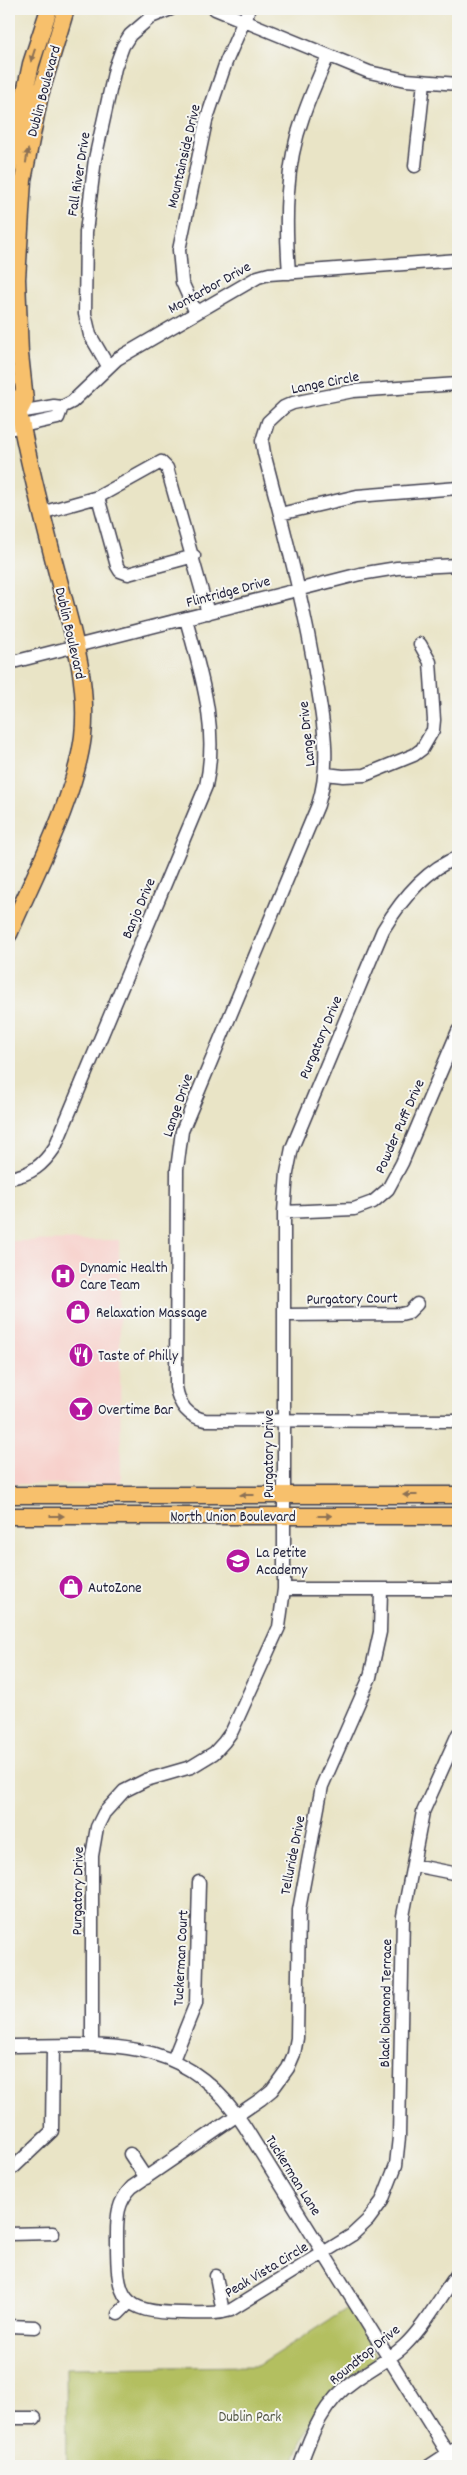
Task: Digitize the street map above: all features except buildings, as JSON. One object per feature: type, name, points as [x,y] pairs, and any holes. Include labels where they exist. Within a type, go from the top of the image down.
[{"type":"main road","name":"Dublin Boulevard","points":[[9,168],[31,64],[49,9]]},
{"type":"main road","name":"Dublin Boulevard","points":[[15,421],[25,400],[20,354],[17,279],[23,180],[40,95],[66,9]]},
{"type":"main road","name":"Dublin Boulevard","points":[[9,396],[76,646],[84,704],[82,737],[76,770],[64,808],[9,934]]},
{"type":"main road","name":"North Union Boulevard","points":[[9,1495],[458,1494]]},
{"type":"main road","name":"North Union Boulevard","points":[[9,1516],[458,1516]]},
{"type":"street","name":"Fall River Drive","points":[[108,366],[92,340],[86,324],[86,232],[98,142],[119,56],[130,35],[149,13],[171,9]]},
{"type":"street","points":[[215,9],[246,14],[328,56],[387,77],[458,84]]},
{"type":"street","name":"Mountainside Drive","points":[[196,313],[182,282],[179,250],[208,112],[246,14]]},
{"type":"street","points":[[289,273],[286,205],[291,163],[302,118],[328,56]]},
{"type":"street","points":[[415,166],[424,82]]},
{"type":"street","name":"Montarbor Drive","points":[[15,421],[54,406],[62,407],[72,402],[108,366],[258,277],[458,260]]},
{"type":"street","name":"Lange Circle","points":[[298,590],[262,441],[268,422],[284,407],[293,403],[353,391],[458,384]]},
{"type":"street","points":[[41,513],[98,497],[161,462],[167,468],[194,556],[208,613]]},
{"type":"street","points":[[280,514],[357,496],[458,488]]},
{"type":"street","points":[[98,497],[117,566],[123,573],[128,574],[194,556]]},
{"type":"street","name":"Flintridge Drive","points":[[9,663],[380,570],[458,565]]},
{"type":"street","name":"Lange Drive","points":[[298,590],[311,644],[326,752],[326,774],[318,805],[182,1131],[178,1154],[178,1397],[188,1413],[205,1420],[458,1421]]},
{"type":"street","name":"Banjo Drive","points":[[9,1178],[34,1171],[55,1147],[202,798],[210,771],[211,721],[186,619]]},
{"type":"street","points":[[326,774],[343,776],[365,775],[414,755],[422,749],[433,730],[434,720],[430,662],[420,644]]},
{"type":"street","name":"Purgatory Drive","points":[[92,2045],[92,1856],[97,1827],[104,1812],[124,1791],[146,1780],[191,1767],[214,1753],[232,1731],[279,1627],[284,1589],[284,1212],[286,1173],[292,1148],[384,930],[400,903],[420,882],[458,857]]},
{"type":"street","name":"Powder Puff Drive","points":[[284,1212],[354,1209],[373,1202],[388,1189],[402,1163],[458,1031]]},
{"type":"street","name":"Purgatory Court","points":[[284,1315],[401,1314],[409,1312],[417,1304]]},
{"type":"street","name":"Telluride Drive","points":[[238,2115],[272,2090],[285,2074],[294,2054],[301,1896],[324,1781],[374,1663],[380,1632],[381,1588]]},
{"type":"street","points":[[284,1589],[458,1589]]},
{"type":"street","name":"Black Diamond Terrace","points":[[325,2253],[352,2235],[368,2220],[388,2190],[396,2165],[399,2137],[402,1916],[423,1812],[458,1734]]},
{"type":"street","points":[[413,1865],[458,1874]]},
{"type":"street","name":"Tuckerman Court","points":[[173,2060],[196,2003],[199,1882]]},
{"type":"street","name":"Tuckerman Lane","points":[[9,2046],[92,2045],[132,2048],[173,2060],[209,2082],[238,2115],[325,2253],[388,2358],[453,2451],[456,2466]]},
{"type":"street","points":[[9,2167],[10,2169],[14,2167],[52,2131],[52,2046]]},
{"type":"street","points":[[118,2314],[130,2302],[124,2294],[117,2272],[118,2209],[126,2193],[238,2115]]},
{"type":"street","points":[[130,2154],[146,2178]]},
{"type":"street","points":[[9,2234],[53,2233]]},
{"type":"street","name":"Peak Vista Circle","points":[[130,2302],[138,2308],[154,2313],[224,2312],[238,2306],[325,2253]]},
{"type":"street","name":"Roundtop Drive","points":[[300,2466],[311,2436],[329,2405],[350,2383],[388,2358],[409,2341],[458,2273]]},
{"type":"street","name":"Peak Vista Circle","points":[[216,2276],[224,2312]]},
{"type":"street","points":[[9,2326],[35,2327]]},
{"type":"street","points":[[9,2418],[36,2418]]},
{"type":"street","points":[[429,2466],[453,2451]]},
{"type":"shaded area","points":[[119,1240],[121,1484],[9,1484],[9,1241]]},
{"type":"green space","name":"Dublin Park","points":[[348,2308],[376,2356],[342,2382],[325,2400],[306,2432],[293,2466],[67,2466],[66,2368],[257,2366]]},
{"type":"place","name":"Dynamic Health Care Team","points":[[63,1276]]},
{"type":"place","name":"Relaxation Massage","points":[[78,1312]]},
{"type":"place","name":"Taste of Philly","points":[[81,1355]]},
{"type":"place","name":"Overtime Bar","points":[[81,1409]]},
{"type":"place","name":"La Petite Academy","points":[[238,1561]]},
{"type":"place","name":"AutoZone","points":[[71,1587]]}]
